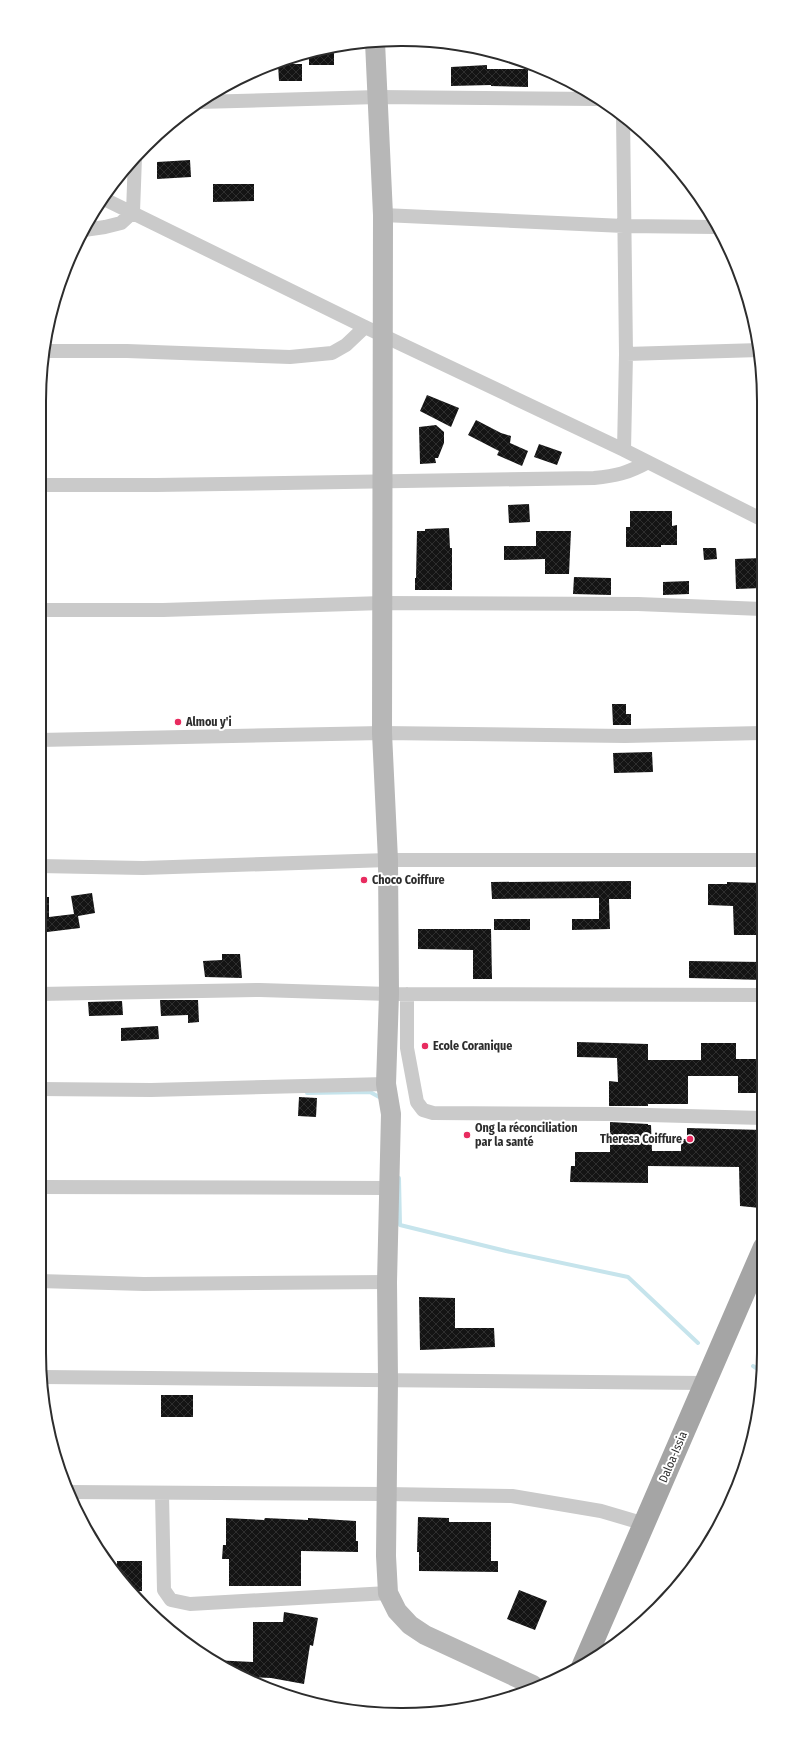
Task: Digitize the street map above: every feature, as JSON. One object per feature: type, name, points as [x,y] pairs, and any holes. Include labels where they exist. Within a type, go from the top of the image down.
[{"type":"main road","name":"Daloa-Issia","points":[[587,1655],[757,1262]]},
{"type":"street","points":[[375,47],[383,215],[374,331],[382,482],[382,733],[388,860],[398,994],[417,1102],[423,1110],[433,1113],[610,1114],[757,1118]]},
{"type":"street","points":[[211,102],[378,97],[587,99]]},
{"type":"street","points":[[623,123],[626,354],[624,450]]},
{"type":"street","points":[[91,229],[105,228],[122,223],[133,212],[135,166]]},
{"type":"street","points":[[108,201],[374,331],[624,450],[757,517]]},
{"type":"street","points":[[383,215],[624,226],[711,227]]},
{"type":"street","points":[[50,351],[127,351],[290,358],[332,353],[374,331]]},
{"type":"street","points":[[626,354],[753,350]]},
{"type":"street","points":[[46,485],[382,482],[607,477],[630,472],[648,462]]},
{"type":"street","points":[[46,610],[163,610],[383,603],[638,604],[757,609]]},
{"type":"street","points":[[46,740],[382,733],[625,736],[757,733]]},
{"type":"street","points":[[46,866],[143,868],[388,860],[757,860]]},
{"type":"street","points":[[46,994],[260,990],[398,994],[757,995]]},
{"type":"street","points":[[398,994],[387,1088],[390,1111],[387,1282],[388,1380],[386,1494],[386,1556],[388,1593],[397,1610],[410,1625],[425,1635],[530,1684]]},
{"type":"street","points":[[46,1089],[151,1090],[387,1088]]},
{"type":"street","points":[[46,1187],[389,1188]]},
{"type":"street","points":[[46,1281],[144,1284],[387,1282]]},
{"type":"street","points":[[47,1377],[704,1383]]},
{"type":"street","points":[[74,1492],[512,1496],[601,1511],[645,1524]]},
{"type":"street","points":[[162,1494],[164,1590],[171,1600],[190,1604],[388,1593]]},
{"type":"building","points":[[334,53],[334,65],[309,65],[309,58]]},
{"type":"building","points":[[290,64],[302,64],[302,81],[279,81],[278,68]]},
{"type":"building","points":[[487,65],[487,69],[527,69],[528,87],[491,85],[451,86],[451,67]]},
{"type":"building","points":[[190,160],[191,177],[157,179],[157,162]]},
{"type":"building","points":[[213,184],[254,184],[254,201],[213,202]]},
{"type":"building","points":[[427,395],[459,408],[451,427],[420,411]]},
{"type":"building","points":[[476,420],[501,433],[511,436],[510,443],[528,451],[522,466],[497,455],[499,451],[468,435]]},
{"type":"building","points":[[436,425],[444,432],[444,443],[438,458],[435,458],[436,463],[420,464],[419,427]]},
{"type":"building","points":[[539,444],[562,452],[557,465],[534,457]]},
{"type":"building","points":[[529,504],[530,522],[509,523],[508,505]]},
{"type":"building","points":[[630,511],[672,511],[672,526],[677,525],[677,545],[661,545],[661,547],[626,547],[626,527],[630,527]]},
{"type":"building","points":[[449,528],[450,548],[452,548],[452,590],[415,590],[417,531],[425,531],[425,529]]},
{"type":"building","points":[[536,531],[571,531],[569,574],[545,574],[545,559],[504,560],[504,546],[536,546]]},
{"type":"building","points":[[703,548],[716,548],[717,559],[704,560]]},
{"type":"building","points":[[757,558],[757,588],[736,589],[735,559]]},
{"type":"building","points":[[574,577],[611,578],[611,595],[573,594]]},
{"type":"building","points":[[689,581],[689,594],[663,595],[663,582]]},
{"type":"building","points":[[612,704],[626,704],[626,714],[631,714],[631,725],[613,725]]},
{"type":"building","points":[[652,752],[653,772],[614,773],[613,753]]},
{"type":"building","points":[[631,881],[631,899],[609,899],[610,929],[572,930],[572,919],[599,919],[599,898],[492,899],[491,882]]},
{"type":"building","points":[[727,882],[757,883],[757,935],[734,935],[733,906],[708,905],[708,884],[727,884]]},
{"type":"building","points":[[92,893],[95,913],[78,916],[80,928],[46,932],[46,897],[49,897],[49,917],[74,914],[71,896]]},
{"type":"building","points":[[494,919],[530,919],[530,930],[494,930]]},
{"type":"building","points":[[418,929],[491,929],[492,979],[473,979],[473,950],[418,949]]},
{"type":"building","points":[[222,954],[240,954],[242,978],[205,977],[203,961],[222,960]]},
{"type":"building","points":[[689,961],[757,962],[757,980],[689,978]]},
{"type":"building","points":[[160,1000],[198,1000],[199,1022],[188,1023],[188,1015],[161,1016]]},
{"type":"building","points":[[122,1001],[123,1015],[89,1016],[88,1002]]},
{"type":"building","points":[[158,1026],[159,1039],[121,1041],[121,1028]]},
{"type":"building","points":[[577,1042],[648,1044],[648,1060],[701,1060],[701,1043],[736,1043],[736,1059],[757,1059],[757,1093],[738,1093],[738,1076],[688,1076],[688,1104],[609,1106],[609,1081],[618,1082],[617,1058],[577,1057]]},
{"type":"building","points":[[299,1097],[317,1098],[316,1117],[298,1116]]},
{"type":"building","points":[[610,1122],[651,1125],[652,1151],[681,1151],[681,1139],[687,1139],[687,1128],[757,1130],[757,1208],[740,1206],[739,1167],[648,1166],[648,1183],[570,1182],[571,1166],[575,1166],[575,1152],[610,1152]]},
{"type":"building","points":[[419,1297],[455,1298],[455,1328],[494,1328],[495,1347],[420,1350]]},
{"type":"building","points":[[161,1395],[193,1395],[193,1417],[161,1417]]},
{"type":"building","points":[[418,1517],[449,1518],[449,1522],[491,1522],[491,1561],[498,1561],[498,1572],[419,1571],[419,1552],[417,1552]]},
{"type":"building","points":[[226,1518],[308,1520],[308,1518],[356,1521],[356,1541],[358,1541],[358,1552],[301,1551],[301,1586],[229,1586],[229,1559],[222,1559],[223,1545],[226,1545]]},
{"type":"building","points":[[117,1561],[142,1561],[142,1591],[138,1591],[117,1566]]},
{"type":"building","points":[[519,1590],[547,1601],[535,1630],[507,1619]]},
{"type":"building","points":[[284,1612],[318,1618],[313,1646],[310,1645],[304,1684],[271,1678],[257,1677],[225,1661],[253,1662],[253,1622],[283,1622]]},
{"type":"waterway","points":[[307,1093],[370,1092],[381,1098]]},
{"type":"waterway","points":[[399,1178],[400,1225],[506,1251],[628,1277],[698,1343]]},
{"type":"place","name":"Almou y'i","points":[[178,722]]},
{"type":"place","name":"Choco Coiffure","points":[[364,880]]},
{"type":"place","name":"Ecole Coranique","points":[[425,1046]]},
{"type":"place","name":"Ong la réconciliation par la santé","points":[[467,1135]]},
{"type":"place","name":"Theresa Coiffure","points":[[690,1139]]}]
